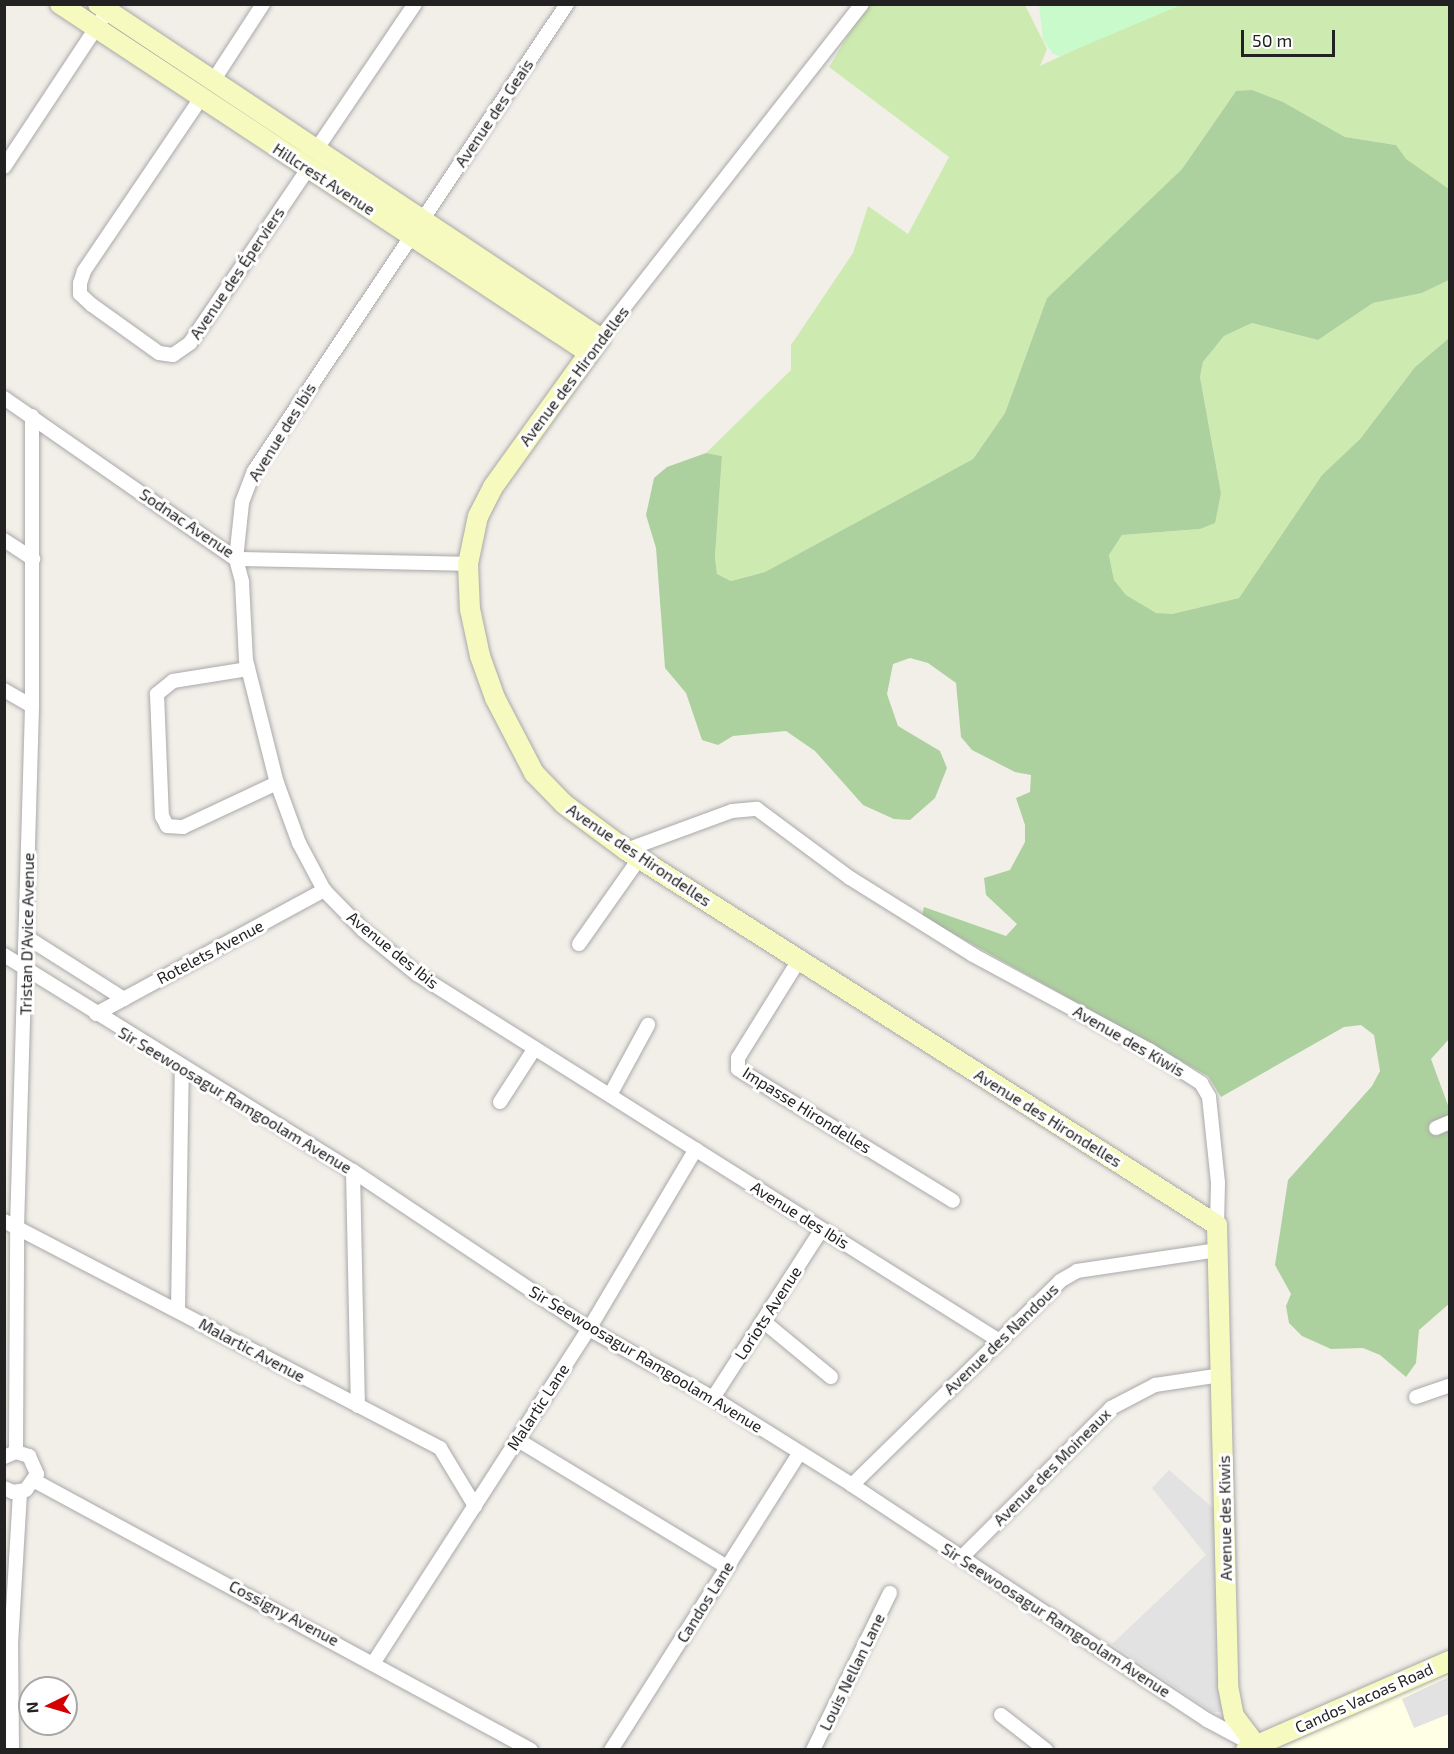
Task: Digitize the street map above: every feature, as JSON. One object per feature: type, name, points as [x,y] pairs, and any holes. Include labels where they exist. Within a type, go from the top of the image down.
[{"type":"main road","name":"Hillcrest Avenue","points":[[60,4],[308,169],[416,228],[595,345]]},
{"type":"main road","name":"Hillcrest Avenue","points":[[106,7],[316,150],[416,228]]},
{"type":"main road","name":"Avenue des Hirondelles","points":[[595,345],[493,487],[478,516],[468,564],[470,609],[480,656],[516,742],[534,773],[564,804],[633,854],[1216,1224]]},
{"type":"main road","name":"Avenue des Kiwis","points":[[1216,1224],[1222,1375],[1228,1686],[1234,1716],[1255,1748]]},
{"type":"main road","name":"Candos Vacoas Road","points":[[1255,1748],[1449,1661]]},
{"type":"street","points":[[213,81],[263,4]]},
{"type":"street","points":[[316,150],[415,4]]},
{"type":"street","name":"Avenue des Geais","points":[[416,228],[567,4]]},
{"type":"street","name":"Avenue des Hirondelles","points":[[595,345],[862,4]]},
{"type":"street","points":[[4,167],[96,28],[106,7]]},
{"type":"street","name":"Avenue des Éperviers","points":[[201,98],[84,271],[80,283],[80,294],[159,353],[173,355],[190,343],[308,169]]},
{"type":"street","name":"Avenue des Ibis","points":[[416,228],[254,471],[237,524],[236,559],[242,582],[249,669],[277,783],[299,843],[324,890],[363,930],[417,974],[998,1340]]},
{"type":"street","name":"Sodnac Avenue","points":[[4,398],[236,559],[468,564]]},
{"type":"street","name":"Tristan D'Avice Avenue","points":[[10,1455],[11,1225],[28,938],[32,706],[32,416]]},
{"type":"street","points":[[4,540],[33,559]]},
{"type":"street","points":[[249,669],[172,681],[157,694],[162,816],[167,826],[183,827],[277,783]]},
{"type":"street","points":[[4,690],[32,706]]},
{"type":"street","name":"Avenue des Kiwis","points":[[633,854],[732,811],[757,809],[850,878],[973,955],[1149,1050],[1201,1083],[1209,1096],[1218,1183],[1216,1224]]},
{"type":"street","points":[[579,944],[633,854]]},
{"type":"street","name":"Rotelets Avenue","points":[[96,1014],[324,890]]},
{"type":"street","points":[[28,938],[124,999]]},
{"type":"street","name":"Sir Seewoosagur Ramgoolam Avenue","points":[[4,955],[353,1171],[589,1329],[713,1398],[799,1454],[852,1485],[1207,1720],[1255,1748]]},
{"type":"street","name":"Impasse Hirondelles","points":[[799,960],[738,1058],[738,1068],[953,1201]]},
{"type":"street","points":[[610,1095],[648,1025]]},
{"type":"street","points":[[500,1102],[535,1048]]},
{"type":"street","points":[[178,1311],[182,1067]]},
{"type":"street","points":[[1436,1128],[1449,1122]]},
{"type":"street","name":"Malartic Lane","points":[[374,1662],[589,1329],[696,1149]]},
{"type":"street","points":[[353,1171],[358,1406]]},
{"type":"street","name":"Malartic Avenue","points":[[11,1225],[440,1448],[475,1506]]},
{"type":"street","name":"Loriots Avenue","points":[[713,1398],[822,1228]]},
{"type":"street","name":"Avenue des Nandous","points":[[852,1485],[1047,1291],[1077,1271],[1217,1250]]},
{"type":"street","points":[[762,1321],[831,1377]]},
{"type":"street","name":"Avenue des Moineaux","points":[[961,1558],[1111,1408],[1155,1385],[1222,1375]]},
{"type":"street","points":[[1416,1397],[1449,1385]]},
{"type":"street","points":[[518,1440],[727,1567]]},
{"type":"street","name":"Candos Lane","points":[[611,1749],[799,1454]]},
{"type":"street","points":[[10,1455],[34,1461],[35,1481],[20,1492]]},
{"type":"street","name":"Cossigny Avenue","points":[[35,1481],[374,1662],[531,1749]]},
{"type":"street","points":[[4,1488],[20,1492]]},
{"type":"street","points":[[20,1492],[11,1644],[9,1742],[25,1749]]},
{"type":"street","name":"Louis Nellan Lane","points":[[813,1749],[890,1593]]},
{"type":"street","points":[[1001,1715],[1046,1749]]},
{"type":"shaded area","points":[[1169,1470],[1220,1514],[1225,1712],[1212,1712],[1112,1644],[1206,1555],[1152,1488]]},
{"type":"shaded area","points":[[1449,1672],[1449,1749],[1280,1748]]},
{"type":"shaded area","points":[[1449,1677],[1449,1714],[1414,1728],[1402,1699]]},
{"type":"green space","points":[[866,5],[1025,5],[1047,49],[1040,66],[1168,5],[1449,5],[1449,189],[1405,159],[1396,145],[1345,137],[1283,102],[1236,91],[1182,169],[1047,298],[1005,413],[973,459],[765,572],[731,581],[717,574],[715,557],[722,456],[706,453],[791,370],[791,345],[853,253],[868,206],[908,234],[949,157],[829,67]]},
{"type":"green space","points":[[1039,5],[1181,5],[1060,56],[1053,54],[1043,40]]},
{"type":"green space","points":[[1252,90],[1283,102],[1345,137],[1396,145],[1406,159],[1449,189],[1449,280],[1422,293],[1373,303],[1318,340],[1252,323],[1224,336],[1203,362],[1200,377],[1221,493],[1215,523],[1200,529],[1122,535],[1109,555],[1114,580],[1126,595],[1156,613],[1172,614],[1239,598],[1322,475],[1360,439],[1415,367],[1449,338],[1450,1038],[1431,1059],[1449,1108],[1450,1303],[1419,1330],[1416,1363],[1406,1377],[1380,1355],[1363,1348],[1331,1349],[1302,1336],[1289,1323],[1286,1306],[1291,1294],[1275,1265],[1288,1180],[1372,1086],[1380,1071],[1374,1035],[1361,1025],[1344,1027],[1221,1097],[1208,1076],[922,916],[924,907],[1006,936],[1017,924],[986,895],[984,878],[1010,870],[1025,842],[1025,825],[1016,798],[1030,792],[1031,775],[1015,772],[972,750],[961,737],[956,683],[928,663],[910,658],[893,664],[887,694],[898,726],[940,751],[947,768],[935,798],[910,820],[894,819],[863,805],[815,751],[786,731],[733,736],[718,745],[702,740],[686,693],[665,668],[656,548],[646,515],[654,478],[667,467],[706,453],[722,456],[715,557],[717,574],[731,581],[765,572],[973,459],[1005,413],[1047,298],[1182,169],[1236,91]]},
{"type":"green space","points":[[1449,280],[1449,338],[1415,367],[1360,439],[1322,475],[1239,598],[1172,614],[1156,614],[1126,595],[1114,580],[1109,555],[1122,535],[1200,529],[1221,493],[1200,377],[1203,362],[1224,336],[1252,323],[1318,340],[1373,303],[1422,293]]}]
